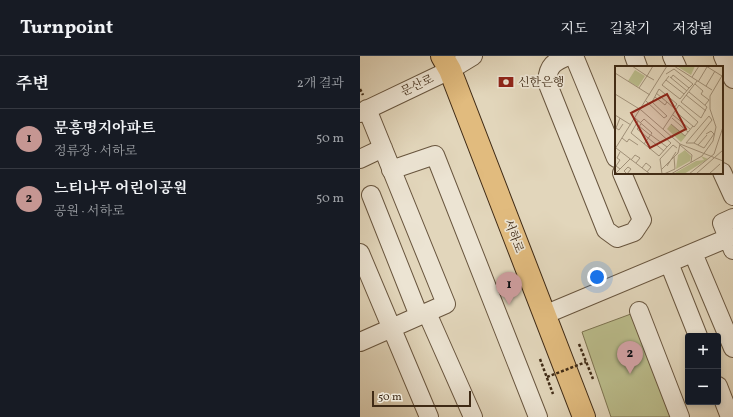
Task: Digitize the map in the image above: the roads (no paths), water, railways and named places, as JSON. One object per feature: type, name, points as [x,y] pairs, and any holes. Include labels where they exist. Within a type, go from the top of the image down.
[{"type":"main road","name":"서하로","points":[[446,63],[584,417]]},
{"type":"street","name":"문산로","points":[[363,111],[446,63],[473,56]]},
{"type":"street","points":[[574,56],[615,156]]},
{"type":"street","points":[[634,56],[638,66]]},
{"type":"street","points":[[672,56],[677,66]]},
{"type":"street","points":[[723,56],[733,79]]},
{"type":"street","points":[[558,58],[548,73],[547,82],[606,230],[617,238],[634,232],[642,220],[622,174]]},
{"type":"street","points":[[360,342],[446,304],[383,148],[363,111]]},
{"type":"street","points":[[360,159],[383,148]]},
{"type":"street","points":[[473,417],[365,198],[394,177],[435,155],[538,417]]},
{"type":"street","points":[[723,174],[733,196]]},
{"type":"street","points":[[544,315],[693,253],[731,244],[722,223],[733,218]]},
{"type":"street","points":[[360,253],[428,417]]},
{"type":"street","points":[[693,253],[733,348]]},
{"type":"street","points":[[669,263],[697,333]]},
{"type":"street","points":[[639,311],[680,417]]},
{"type":"street","points":[[721,394],[730,417]]},
{"type":"place","name":"신한은행","points":[[506,82]]},
{"type":"place","name":"문흥명지아파트","points":[[509,305]]},
{"type":"place","name":"느티나무 어린이공원","points":[[630,374]]}]
